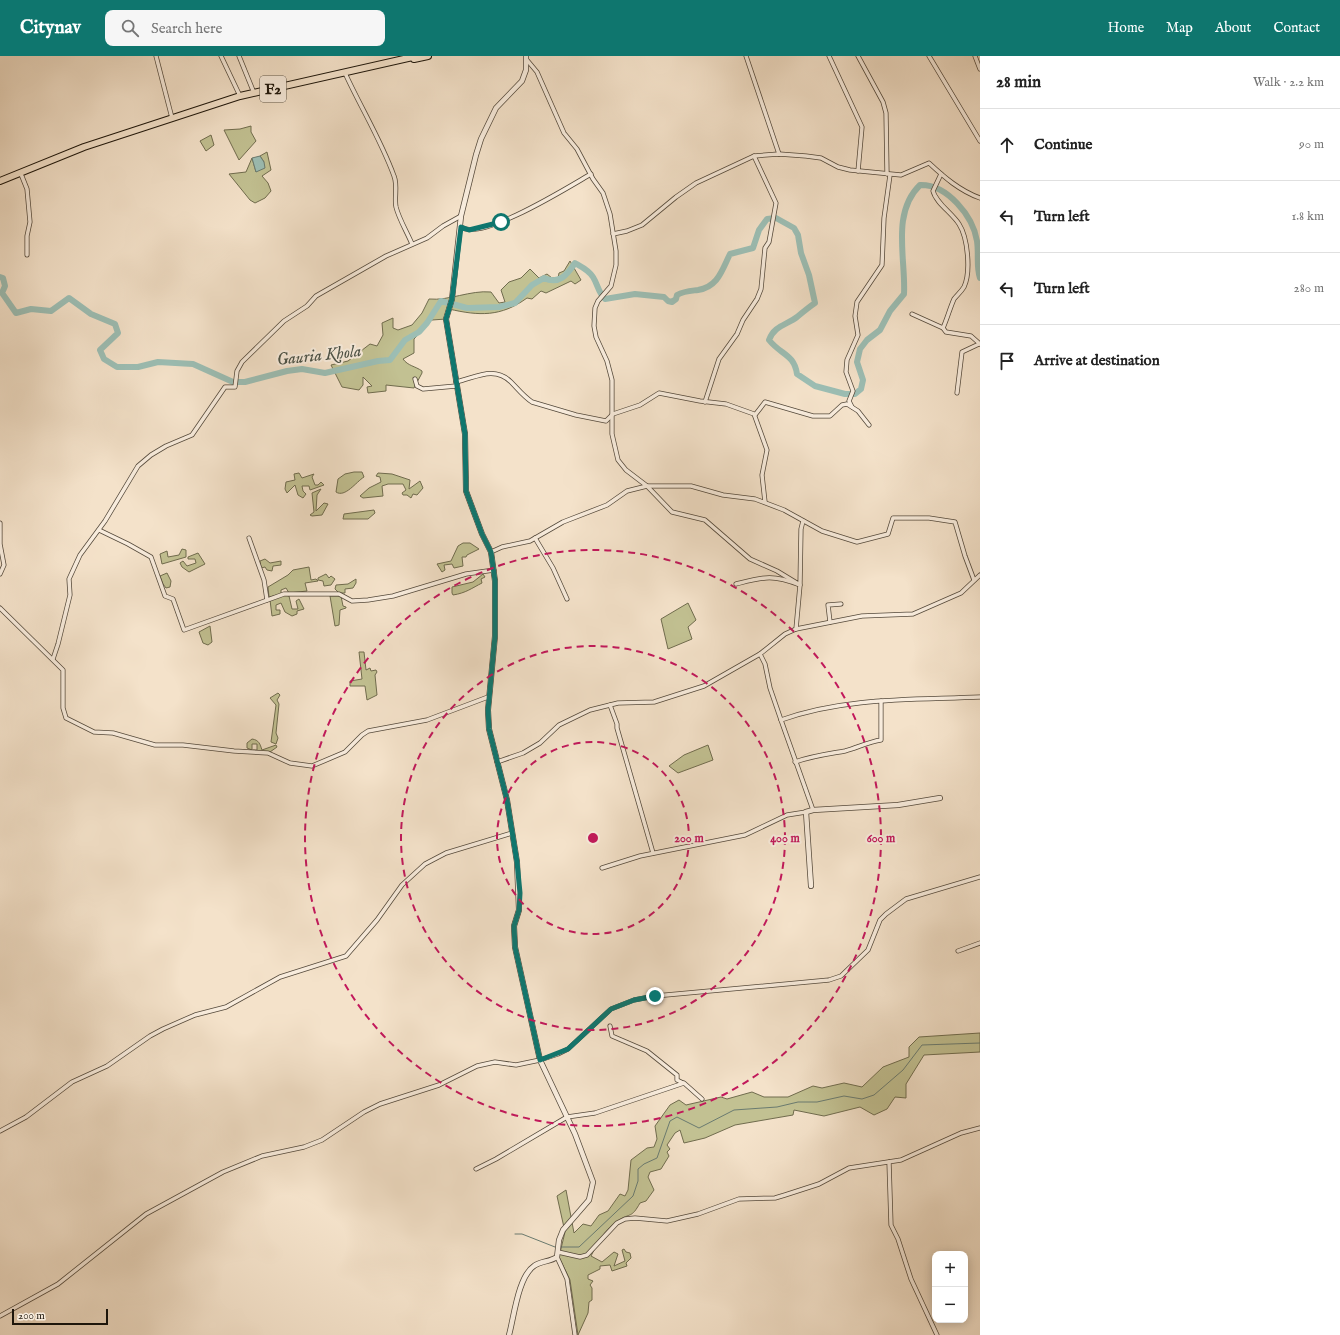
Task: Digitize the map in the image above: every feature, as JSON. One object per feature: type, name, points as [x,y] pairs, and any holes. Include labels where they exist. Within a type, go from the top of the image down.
[{"type":"main road","name":"F2","points":[[0,181],[84,147],[240,96],[417,56]]},
{"type":"main road","name":"F2","points":[[376,66],[428,56]]},
{"type":"street","points":[[156,56],[172,118]]},
{"type":"street","points":[[221,56],[240,96]]},
{"type":"street","points":[[239,56],[254,93]]},
{"type":"street","points":[[746,56],[779,154]]},
{"type":"street","points":[[829,56],[862,127],[858,171]]},
{"type":"street","points":[[858,56],[883,102],[886,113],[889,174],[884,218],[882,265],[857,302],[855,316],[858,336],[847,360],[846,372],[852,391],[849,402],[865,418],[869,425]]},
{"type":"street","points":[[930,56],[980,141]]},
{"type":"street","points":[[975,56],[980,69]]},
{"type":"street","points":[[526,58],[537,72],[564,134],[577,149],[603,193],[613,234],[616,265],[611,286],[606,294],[598,301],[595,308],[594,326],[596,337],[607,361],[612,380],[612,434],[618,460],[626,470],[647,486],[672,512],[706,520],[750,559],[777,571],[800,585]]},
{"type":"street","points":[[526,58],[526,70],[522,81],[496,108],[481,139],[461,216],[452,299],[446,323],[465,434],[466,491],[482,534],[491,552],[494,570],[496,621],[488,697],[489,729],[507,800],[517,862],[520,893],[519,910],[514,926],[515,947],[540,1060],[586,1162],[593,1188],[589,1200],[563,1230],[558,1251],[567,1279],[575,1335]]},
{"type":"street","points":[[345,73],[378,137],[390,164],[395,179],[396,206],[412,244]]},
{"type":"street","points":[[613,234],[627,231],[642,225],[676,197],[696,184],[754,156],[779,154],[821,158],[838,167],[858,171],[901,175],[929,163],[948,181],[971,195],[980,198]]},
{"type":"street","points":[[705,402],[719,359],[738,334],[743,320],[758,299],[761,289],[765,248],[769,242],[775,216],[776,203],[754,156]]},
{"type":"street","points":[[20,174],[27,189],[30,222],[27,236],[27,255]]},
{"type":"street","points":[[461,227],[469,230],[505,220],[541,203],[591,174]]},
{"type":"street","points":[[941,174],[933,191],[934,195],[961,226],[966,241],[968,255],[964,287],[955,299],[943,328]]},
{"type":"street","points":[[53,659],[70,595],[69,579],[80,555],[99,530],[138,466],[161,449],[192,435],[225,387],[236,387],[236,370],[242,362],[284,321],[307,306],[316,296],[355,273],[427,238],[443,226],[461,216]]},
{"type":"street","points":[[912,314],[943,328],[946,332],[972,336],[980,344],[962,352],[957,393]]},
{"type":"street","points":[[415,379],[419,388],[456,384],[481,374],[496,374],[510,381],[532,402],[576,415],[606,421],[613,414],[640,405],[659,393],[738,407],[754,415],[767,450],[762,475],[765,502]]},
{"type":"street","points":[[754,415],[765,402],[817,416],[830,416],[842,405],[847,404],[852,406]]},
{"type":"street","points":[[491,552],[502,547],[530,541],[563,522],[600,508],[627,491],[647,486],[691,486],[723,495],[755,499],[765,502],[822,532],[857,542],[888,534],[893,518],[929,518],[955,522],[974,580]]},
{"type":"street","points":[[796,629],[800,585],[800,529],[803,521]]},
{"type":"street","points":[[0,523],[0,544],[4,565],[0,574]]},
{"type":"street","points":[[99,530],[151,557],[165,596],[173,600],[184,630],[284,594],[339,594],[352,600],[368,600],[393,596],[466,574],[494,570]]},
{"type":"street","points":[[249,538],[264,580],[267,600]]},
{"type":"street","points":[[535,538],[553,568],[567,599]]},
{"type":"street","points":[[497,762],[523,752],[540,743],[553,729],[570,718],[590,710],[618,703],[654,702],[680,695],[704,686],[760,654],[785,634],[796,629],[862,616],[913,614],[961,593],[980,575]]},
{"type":"street","points":[[736,584],[769,576],[785,579],[800,585]]},
{"type":"street","points":[[830,622],[828,605],[841,604]]},
{"type":"street","points":[[0,608],[63,670],[63,708],[66,718],[94,732],[113,733],[155,745],[183,745],[268,753],[290,763],[312,766],[346,752],[362,735],[368,731],[427,720],[488,697]]},
{"type":"street","points":[[760,654],[795,762],[814,810]]},
{"type":"street","points":[[781,720],[828,707],[881,701],[980,698]]},
{"type":"street","points":[[795,762],[814,756],[846,750],[867,742],[881,740],[881,701]]},
{"type":"street","points":[[610,705],[617,724],[653,853]]},
{"type":"street","points":[[602,868],[653,853],[745,835],[787,815],[814,810],[898,805],[940,798]]},
{"type":"street","points":[[806,812],[811,886]]},
{"type":"street","points":[[0,1131],[39,1108],[72,1082],[107,1066],[163,1028],[195,1014],[226,1007],[280,977],[346,956],[384,910],[402,885],[425,864],[446,853],[512,833]]},
{"type":"street","points":[[0,1316],[58,1284],[146,1214],[223,1172],[262,1156],[322,1140],[364,1112],[380,1104],[439,1085],[477,1066],[495,1062],[516,1066],[540,1060],[568,1049],[611,1009],[634,1000],[655,996],[829,980],[841,976],[868,950],[880,920],[906,899],[980,877]]},
{"type":"street","points":[[958,951],[980,943]]},
{"type":"street","points":[[610,1026],[612,1036],[647,1051],[664,1063],[677,1075],[677,1080],[684,1083],[702,1099]]},
{"type":"street","points":[[476,1169],[496,1159],[567,1117],[595,1113],[684,1083]]},
{"type":"street","points":[[509,1335],[519,1290],[528,1272],[534,1265],[558,1251],[580,1257],[588,1255],[617,1223],[628,1218],[667,1221],[698,1214],[739,1199],[775,1198],[820,1184],[849,1168],[901,1160],[961,1133],[980,1128]]},
{"type":"street","points":[[889,1162],[891,1225],[898,1239],[912,1279],[937,1335]]},
{"type":"shaded area","points":[[251,126],[251,132],[256,141],[239,160],[224,130],[240,129]]},
{"type":"shaded area","points":[[211,135],[214,145],[206,151],[200,141]]},
{"type":"shaded area","points":[[267,152],[271,170],[262,176],[268,183],[271,191],[265,198],[255,203],[250,200],[229,174],[246,172],[252,158],[256,172],[264,162],[260,156]]},
{"type":"shaded area","points":[[570,261],[581,280],[575,284],[571,281],[546,293],[541,291],[532,299],[527,298],[508,309],[499,312],[480,314],[449,309],[446,319],[432,320],[414,339],[414,353],[403,359],[407,363],[422,371],[414,388],[386,385],[386,391],[368,393],[367,387],[372,386],[363,377],[363,385],[359,390],[342,387],[331,365],[348,361],[370,344],[377,346],[383,335],[382,323],[393,318],[393,328],[398,330],[412,325],[422,313],[429,299],[491,292],[499,303],[505,302],[501,290],[509,282],[521,278],[530,269],[539,278],[547,274],[552,278],[558,278],[559,273],[564,271]]},
{"type":"shaded area","points":[[362,472],[364,477],[347,491],[343,493],[336,492],[338,479],[345,474]]},
{"type":"shaded area","points":[[299,473],[302,478],[314,474],[312,477],[315,485],[318,485],[321,482],[324,485],[310,490],[309,486],[302,486],[303,491],[306,494],[303,498],[298,495],[295,485],[287,493],[285,489],[286,482],[295,480],[294,474]]},
{"type":"shaded area","points":[[378,473],[392,474],[410,480],[409,489],[420,481],[423,488],[417,495],[413,494],[411,498],[407,495],[403,495],[402,493],[406,490],[403,484],[388,484],[382,486],[383,496],[363,498],[360,496],[369,488],[381,482],[380,477],[376,476]]},
{"type":"shaded area","points":[[321,489],[317,495],[316,511],[324,503],[328,504],[322,515],[312,516],[310,515],[314,512],[312,493]]},
{"type":"shaded area","points":[[374,510],[375,513],[368,519],[343,519],[344,514]]},
{"type":"shaded area","points":[[463,543],[470,543],[479,549],[466,557],[462,557],[463,566],[454,568],[452,564],[444,565],[445,570],[442,572],[437,564],[451,561],[458,546]]},
{"type":"shaded area","points":[[182,549],[186,550],[186,557],[162,564],[160,554],[167,551],[168,557],[179,555]]},
{"type":"shaded area","points":[[198,553],[205,564],[189,572],[182,567],[180,563],[183,561],[187,566],[196,563],[195,559],[188,559],[188,557]]},
{"type":"shaded area","points":[[265,559],[270,563],[281,561],[281,565],[273,566],[272,571],[267,570],[265,567],[261,568],[260,561]]},
{"type":"shaded area","points":[[309,567],[311,580],[316,579],[318,581],[305,583],[307,591],[289,593],[286,588],[281,590],[281,594],[269,597],[268,587],[288,575],[293,570]]},
{"type":"shaded area","points":[[167,573],[171,581],[170,587],[166,588],[160,576]]},
{"type":"shaded area","points":[[326,574],[329,578],[331,576],[335,579],[331,585],[324,586],[323,581],[318,580],[318,578]]},
{"type":"shaded area","points":[[483,574],[485,577],[481,579],[482,583],[465,592],[453,595],[452,587],[473,582]]},
{"type":"shaded area","points":[[356,579],[356,583],[353,588],[345,589],[345,593],[339,593],[335,589],[336,585],[348,584]]},
{"type":"shaded area","points":[[285,595],[289,596],[292,609],[298,609],[296,601],[299,599],[304,609],[297,611],[297,614],[292,616],[285,612],[281,603],[276,605],[276,610],[280,610],[280,614],[272,616],[270,600]]},
{"type":"shaded area","points":[[330,596],[341,596],[343,606],[346,607],[340,610],[339,625],[335,626]]},
{"type":"shaded area","points":[[688,603],[696,620],[688,627],[692,639],[668,649],[661,619]]},
{"type":"shaded area","points":[[210,626],[212,642],[208,645],[203,643],[199,632]]},
{"type":"shaded area","points":[[359,652],[364,652],[366,670],[370,668],[371,671],[376,670],[377,672],[375,675],[377,695],[367,700],[365,686],[350,686],[350,681],[362,679]]},
{"type":"shaded area","points":[[278,693],[280,695],[277,700],[279,704],[276,733],[278,738],[276,744],[271,742],[276,705],[270,698]]},
{"type":"shaded area","points":[[252,739],[258,741],[262,750],[276,745],[277,747],[270,752],[254,752],[253,750],[257,750],[257,744],[252,744],[252,750],[247,748],[247,743]]},
{"type":"shaded area","points":[[708,745],[713,760],[678,773],[669,766],[684,755]]},
{"type":"shaded area","points":[[980,1033],[980,1052],[924,1055],[906,1084],[906,1098],[895,1097],[887,1109],[874,1115],[860,1107],[824,1116],[794,1110],[793,1115],[735,1125],[705,1138],[684,1143],[680,1130],[675,1133],[667,1145],[670,1149],[667,1152],[669,1156],[661,1169],[650,1172],[648,1177],[654,1190],[646,1201],[640,1203],[633,1213],[622,1218],[609,1228],[599,1241],[591,1256],[602,1262],[614,1252],[618,1254],[614,1266],[625,1261],[622,1250],[624,1249],[626,1252],[630,1253],[631,1258],[626,1263],[627,1266],[612,1271],[610,1265],[600,1266],[600,1269],[588,1275],[588,1279],[593,1281],[590,1285],[592,1288],[592,1300],[589,1302],[588,1313],[578,1335],[570,1280],[559,1257],[565,1232],[557,1196],[566,1190],[574,1233],[583,1224],[591,1226],[599,1215],[608,1211],[620,1194],[625,1196],[628,1190],[631,1160],[647,1148],[654,1147],[657,1139],[655,1126],[670,1105],[679,1100],[686,1105],[721,1097],[727,1099],[752,1092],[764,1097],[788,1097],[813,1086],[822,1088],[844,1083],[862,1087],[883,1067],[909,1057],[909,1047],[919,1037]]},
{"type":"water","points":[[260,156],[264,162],[265,168],[256,172],[252,158]]},
{"type":"waterway","name":"Gauria Khola","points":[[0,277],[3,278],[5,286],[2,293],[16,313],[31,309],[51,311],[69,298],[91,314],[115,324],[118,333],[100,350],[104,359],[117,367],[138,367],[158,362],[193,364],[233,382],[245,382],[287,371],[302,369],[325,373],[378,361],[390,360],[405,340],[419,332],[427,323],[441,301],[467,308],[499,307],[515,303],[532,285],[544,278],[549,280],[562,278],[575,263],[589,272],[605,299],[635,294],[664,297],[668,301],[672,302],[676,299],[677,295],[687,291],[705,288],[715,282],[722,272],[730,254],[753,248],[759,230],[767,219],[776,218],[794,228],[798,235],[801,253],[809,275],[815,303],[797,317],[777,329],[771,335],[769,340],[790,358],[797,374],[815,386],[845,394],[855,394],[861,389],[863,380],[857,362],[860,349],[867,340],[880,330],[890,311],[904,294],[902,252],[903,223],[911,196],[920,185],[930,186],[940,190],[957,203],[964,212],[975,231],[980,278]]},
{"type":"waterway","points":[[561,1247],[579,1247],[633,1196],[638,1181],[638,1169],[644,1164],[657,1158],[670,1121],[677,1117],[699,1128],[734,1110],[777,1107],[798,1102],[817,1102],[844,1096],[862,1099],[874,1095],[903,1070],[922,1045],[980,1043]]},
{"type":"waterway","points":[[515,1234],[522,1234],[555,1247]]},
{"type":"route","points":[[501,222],[482,228],[469,230],[464,230],[461,227],[452,299],[446,319],[465,434],[466,491],[468,500],[474,510],[478,525],[491,552],[495,581],[496,613],[491,683],[488,697],[489,729],[507,800],[517,862],[520,893],[519,910],[514,926],[515,947],[540,1060],[568,1049],[611,1009],[634,1000],[655,996]]}]
